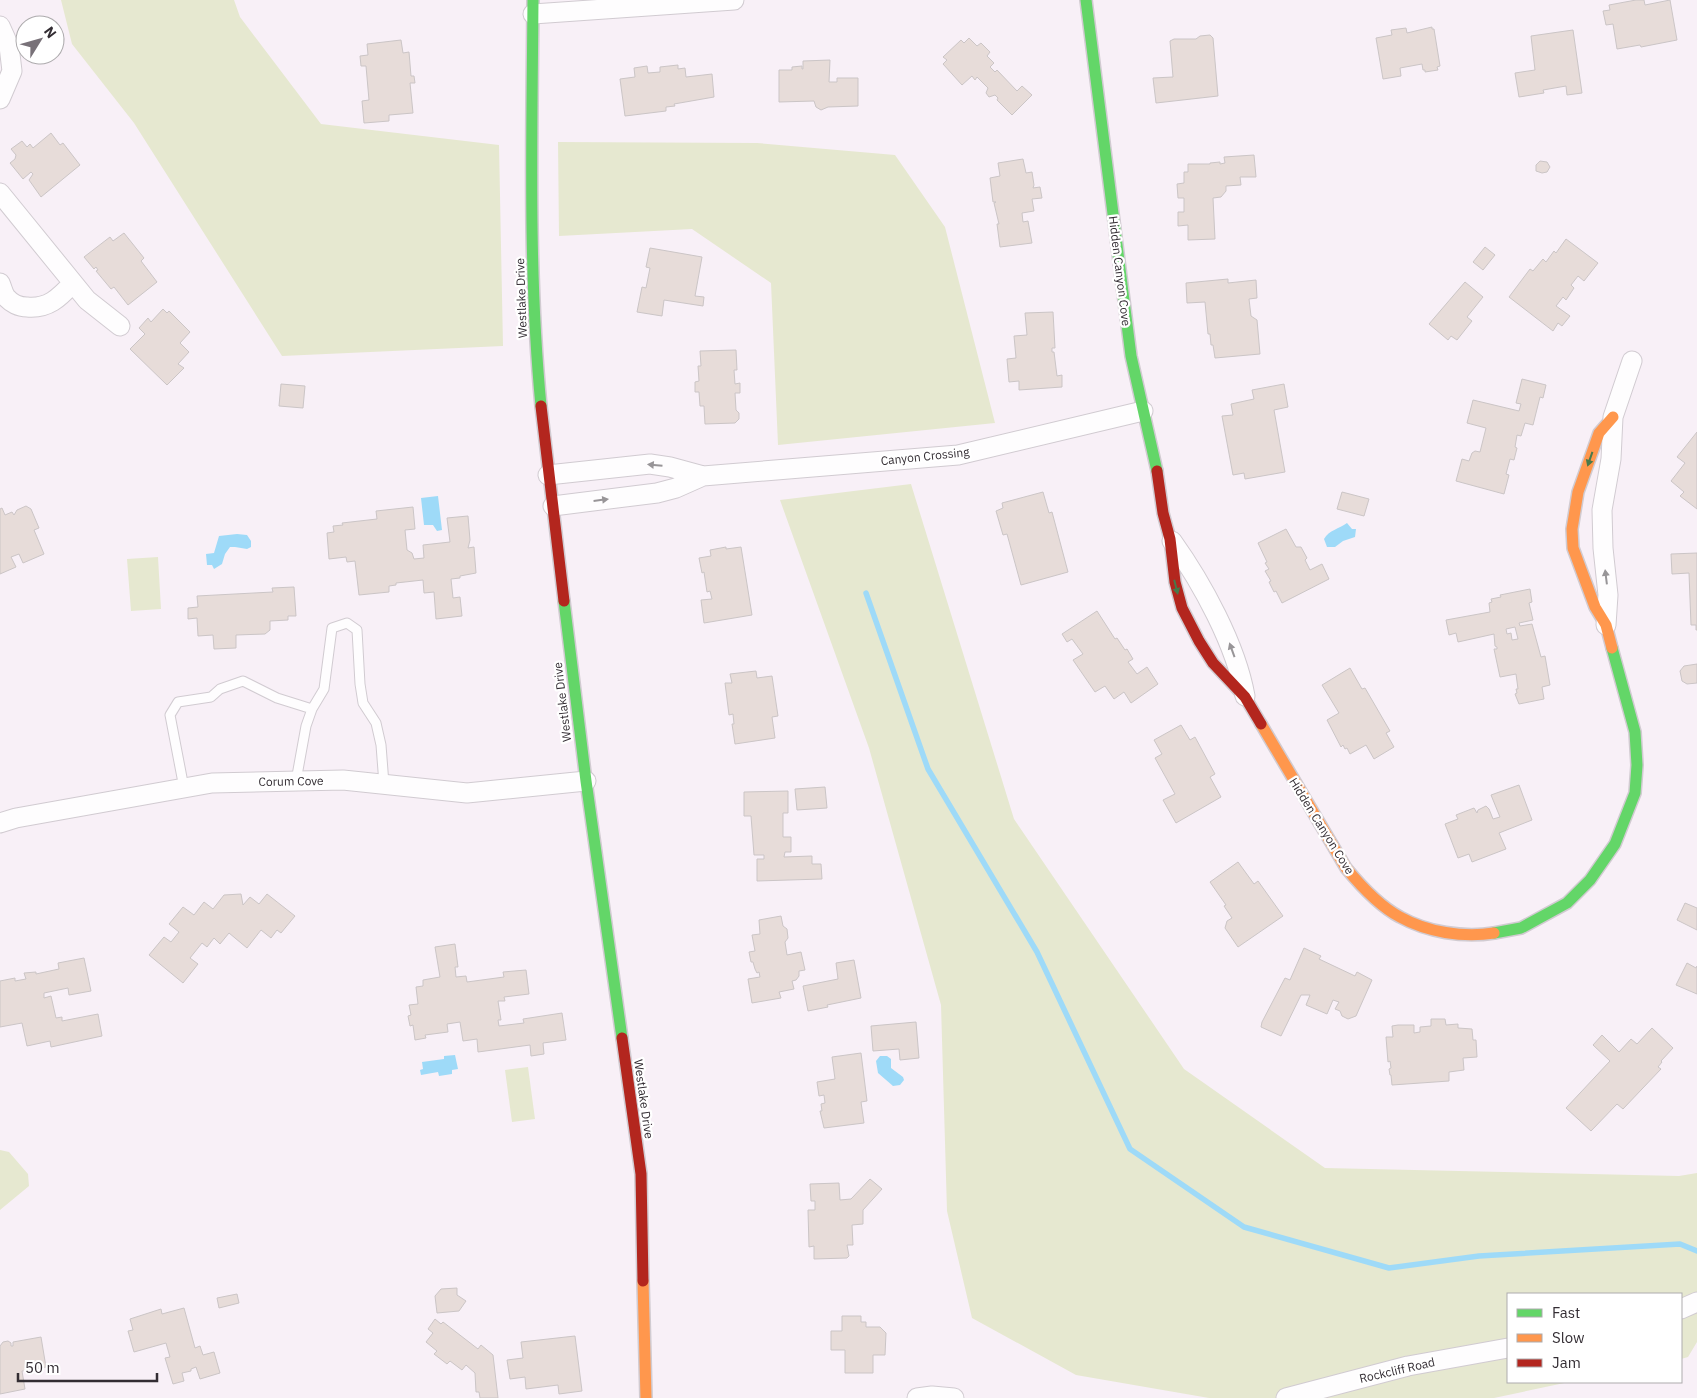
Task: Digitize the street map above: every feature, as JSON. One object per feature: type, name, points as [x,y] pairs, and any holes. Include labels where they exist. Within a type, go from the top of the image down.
[{"type":"street","points":[[533,7],[734,0]]},
{"type":"street","name":"Hidden Canyon Cove","points":[[1086,0],[1131,356],[1155,461],[1163,513],[1170,539],[1175,582],[1182,608],[1199,642],[1214,663],[1245,697],[1346,868],[1363,888],[1382,904],[1399,917],[1420,926],[1453,934],[1481,935],[1520,928],[1567,902],[1590,880],[1615,844],[1635,793],[1637,764],[1635,732],[1606,625],[1596,607],[1573,548],[1572,529],[1578,492],[1600,433],[1613,418]]},
{"type":"street","name":"Westlake Drive","points":[[533,7],[533,251],[536,355],[548,475],[586,781],[640,1174],[646,1398]]},
{"type":"street","points":[[0,26],[9,46],[12,71],[0,99]]},
{"type":"street","points":[[0,193],[72,284],[87,300],[120,326]]},
{"type":"street","points":[[0,283],[6,297],[15,304],[38,308],[47,306],[72,284]]},
{"type":"street","name":"Hidden Canyon Cove","points":[[1606,625],[1608,595],[1603,548],[1602,510],[1611,459],[1613,418],[1632,361]]},
{"type":"street","name":"Canyon Crossing","points":[[552,506],[657,493],[676,488],[703,476],[958,455],[1144,411]]},
{"type":"street","name":"Canyon Crossing","points":[[548,475],[650,464],[703,476]]},
{"type":"street","name":"Hidden Canyon Cove","points":[[1170,539],[1184,559],[1229,643],[1241,676],[1245,697]]},
{"type":"street","name":"Corum Cove","points":[[0,823],[16,818],[212,783],[343,780],[467,793],[586,781]]},
{"type":"street","points":[[1682,1309],[1697,1302]]},
{"type":"street","name":"Rockcliff Road","points":[[1286,1398],[1408,1366],[1507,1348]]},
{"type":"street","points":[[917,1398],[932,1396],[954,1398]]},
{"type":"lane","points":[[296,781],[306,726],[312,709],[324,689],[332,628],[347,623],[357,630],[363,704],[376,723],[381,744],[384,784]]},
{"type":"lane","points":[[184,788],[170,715],[178,702],[212,697],[220,689],[243,681],[277,698],[312,709]]},
{"type":"green space","points":[[61,0],[234,0],[240,17],[321,124],[499,145],[503,346],[282,356],[134,123],[72,44]]},
{"type":"green space","points":[[558,142],[757,143],[895,155],[945,227],[995,423],[778,445],[771,283],[692,229],[559,236]]},
{"type":"green space","points":[[911,484],[1014,819],[1184,1069],[1325,1168],[1679,1176],[1697,1173],[1697,1342],[1688,1357],[1682,1359],[1682,1293],[1507,1293],[1507,1383],[1564,1383],[1494,1398],[1209,1398],[1076,1375],[972,1318],[947,1211],[941,1005],[869,748],[780,500]]},
{"type":"green space","points":[[158,557],[161,609],[131,611],[127,559]]},
{"type":"green space","points":[[528,1067],[535,1119],[512,1122],[505,1070]]},
{"type":"green space","points":[[0,1150],[9,1152],[28,1174],[29,1186],[0,1210]]},
{"type":"water","points":[[438,496],[442,530],[437,531],[433,525],[424,525],[421,498]]},
{"type":"water","points":[[1347,523],[1352,529],[1356,529],[1355,537],[1343,541],[1335,547],[1327,547],[1324,539],[1326,536]]},
{"type":"water","points":[[247,535],[251,541],[251,547],[247,549],[230,547],[225,554],[222,564],[214,569],[212,565],[207,565],[206,554],[214,553],[219,536]]},
{"type":"water","points":[[455,1055],[458,1069],[452,1070],[452,1074],[439,1076],[438,1072],[421,1075],[420,1070],[423,1069],[422,1062],[444,1059],[444,1056]]},
{"type":"water","points":[[880,1056],[887,1056],[891,1059],[891,1068],[903,1077],[904,1080],[900,1085],[893,1086],[878,1073],[876,1061]]},
{"type":"building","points":[[1644,0],[1645,5],[1670,0],[1677,40],[1641,47],[1640,45],[1617,49],[1613,24],[1606,25],[1603,11],[1610,10],[1609,5]]},
{"type":"building","points":[[1432,27],[1434,29],[1440,66],[1437,67],[1438,70],[1425,72],[1422,64],[1400,68],[1401,76],[1383,79],[1376,38],[1392,35],[1391,30],[1406,28],[1407,33]]},
{"type":"building","points":[[1573,30],[1582,93],[1567,95],[1566,86],[1543,90],[1544,93],[1519,97],[1515,73],[1535,70],[1531,36]]},
{"type":"building","points":[[1210,35],[1213,38],[1218,96],[1156,103],[1153,78],[1173,77],[1170,41],[1174,39],[1196,39],[1200,36]]},
{"type":"building","points":[[969,38],[977,46],[981,43],[990,52],[987,56],[994,63],[990,67],[995,72],[997,70],[1017,91],[1022,86],[1032,95],[1012,115],[997,100],[998,98],[995,95],[989,97],[986,93],[988,88],[977,77],[975,80],[972,76],[962,85],[943,64],[947,60],[943,57],[961,40],[964,43]]},
{"type":"building","points":[[401,40],[403,53],[409,52],[411,76],[414,76],[415,83],[410,83],[413,113],[389,115],[389,121],[364,123],[362,101],[369,100],[366,66],[361,66],[360,56],[368,55],[367,44]]},
{"type":"building","points":[[830,60],[829,82],[837,82],[837,78],[858,78],[858,106],[828,107],[821,110],[816,107],[814,101],[779,102],[779,70],[792,70],[792,67],[802,66],[803,69],[803,61]]},
{"type":"building","points":[[678,65],[678,69],[685,68],[686,77],[712,74],[714,97],[674,104],[675,106],[666,107],[666,111],[625,116],[620,79],[635,77],[634,68],[647,66],[648,73],[660,72],[660,67]]},
{"type":"building","points":[[51,133],[60,145],[63,143],[80,165],[41,197],[29,180],[33,174],[31,172],[23,179],[10,163],[15,159],[16,155],[11,149],[22,141],[27,147],[30,144],[33,148]]},
{"type":"building","points":[[1254,155],[1256,177],[1240,177],[1241,185],[1226,186],[1226,191],[1221,197],[1213,198],[1215,239],[1188,240],[1188,225],[1178,226],[1178,212],[1184,212],[1184,198],[1178,198],[1177,184],[1184,183],[1184,172],[1188,172],[1188,164],[1220,162],[1220,164],[1225,163],[1224,157]]},
{"type":"building","points":[[1023,159],[1026,173],[1032,172],[1033,188],[1040,187],[1042,198],[1032,199],[1034,211],[1022,213],[1023,222],[1028,221],[1032,243],[1000,247],[997,224],[999,224],[994,203],[996,202],[993,202],[990,178],[1000,176],[998,163]]},
{"type":"building","points":[[1540,161],[1547,162],[1550,167],[1547,172],[1536,171],[1536,165]]},
{"type":"building","points":[[124,233],[144,258],[141,261],[157,282],[128,305],[114,287],[111,289],[96,271],[98,270],[96,267],[94,269],[84,257],[110,237],[113,241]]},
{"type":"building","points":[[1566,239],[1598,263],[1584,281],[1578,276],[1571,285],[1574,288],[1566,300],[1563,297],[1556,306],[1570,316],[1562,326],[1558,323],[1553,331],[1509,297],[1530,269],[1533,271],[1543,259],[1546,262],[1554,251],[1556,253]]},
{"type":"building","points":[[1485,247],[1495,255],[1483,270],[1473,262]]},
{"type":"building","points":[[650,248],[702,257],[695,296],[704,297],[703,306],[664,300],[662,316],[637,312],[642,287],[646,288],[650,268],[646,267]]},
{"type":"building","points":[[1228,279],[1228,283],[1256,280],[1257,298],[1249,299],[1251,316],[1257,320],[1260,354],[1215,358],[1210,334],[1208,334],[1205,302],[1187,303],[1186,283]]},
{"type":"building","points":[[1465,282],[1483,297],[1467,317],[1472,321],[1457,340],[1451,336],[1448,340],[1429,324]]},
{"type":"building","points":[[163,309],[167,313],[169,311],[190,332],[180,343],[189,352],[178,364],[184,368],[167,385],[130,349],[145,334],[139,328],[148,318],[151,322]]},
{"type":"building","points":[[1053,312],[1055,348],[1052,348],[1052,352],[1054,352],[1057,376],[1062,375],[1062,387],[1019,390],[1019,381],[1009,382],[1007,359],[1016,358],[1014,336],[1027,335],[1025,313]]},
{"type":"building","points":[[736,350],[737,370],[734,370],[735,384],[740,383],[740,393],[735,393],[736,410],[739,413],[739,419],[735,423],[705,424],[704,406],[700,406],[699,392],[695,392],[695,382],[699,381],[698,366],[701,366],[700,351]]},
{"type":"building","points":[[1522,379],[1546,385],[1543,398],[1540,397],[1533,425],[1525,423],[1521,436],[1517,435],[1515,447],[1517,448],[1514,460],[1510,459],[1506,474],[1509,475],[1504,494],[1456,481],[1462,459],[1469,461],[1472,453],[1475,451],[1480,452],[1486,428],[1467,423],[1473,400],[1519,411],[1521,404],[1516,403]]},
{"type":"building","points":[[281,384],[305,386],[303,408],[279,406]]},
{"type":"building","points":[[1284,384],[1288,407],[1274,410],[1285,472],[1245,479],[1244,473],[1233,475],[1222,416],[1233,415],[1231,404],[1254,399],[1252,390]]},
{"type":"building","points":[[1697,432],[1697,509],[1680,496],[1684,492],[1671,481],[1685,463],[1677,457]]},
{"type":"building","points":[[1043,492],[1049,513],[1052,512],[1068,572],[1021,585],[1007,534],[1003,535],[996,511],[1003,508],[1002,503]]},
{"type":"building","points":[[1342,492],[1369,499],[1364,516],[1337,509]]},
{"type":"building","points":[[26,506],[31,509],[39,528],[34,530],[44,554],[23,563],[19,554],[11,557],[16,567],[0,574],[0,509],[2,508],[5,515],[12,512],[14,515],[17,510]]},
{"type":"building","points":[[413,507],[415,529],[405,530],[407,550],[412,553],[414,559],[424,558],[423,545],[450,542],[447,518],[468,516],[470,540],[468,548],[474,547],[476,573],[451,579],[453,598],[460,597],[462,616],[436,619],[434,592],[424,593],[423,580],[396,583],[396,585],[389,586],[389,592],[359,595],[355,561],[347,562],[346,557],[329,559],[327,533],[334,532],[333,526],[343,525],[342,523],[377,519],[376,511]]},
{"type":"building","points":[[1286,529],[1296,547],[1301,547],[1307,558],[1305,560],[1310,570],[1322,564],[1329,579],[1282,603],[1269,582],[1271,581],[1265,571],[1269,569],[1258,543]]},
{"type":"building","points":[[726,547],[726,549],[741,547],[752,615],[704,623],[701,600],[712,599],[710,591],[707,592],[704,572],[702,573],[699,558],[711,556],[710,550]]},
{"type":"building","points":[[1697,553],[1696,630],[1696,625],[1691,625],[1689,573],[1672,574],[1671,554]]},
{"type":"building","points":[[294,587],[296,616],[288,616],[288,620],[270,621],[270,630],[265,634],[236,635],[236,648],[214,649],[213,635],[198,636],[197,618],[188,619],[188,608],[198,607],[197,596],[273,592],[272,588]]},
{"type":"building","points":[[1530,589],[1532,602],[1529,603],[1533,620],[1519,623],[1520,626],[1532,624],[1541,657],[1545,656],[1550,685],[1542,687],[1544,699],[1519,704],[1515,694],[1517,693],[1516,689],[1518,689],[1516,674],[1500,677],[1494,649],[1497,649],[1497,647],[1495,646],[1494,634],[1458,642],[1456,633],[1449,635],[1446,620],[1490,612],[1489,603],[1492,602],[1491,599],[1501,597],[1500,595]],"holes":[[[1515,627],[1518,639],[1512,640],[1511,633],[1507,634],[1506,629]]]},
{"type":"building","points":[[1097,611],[1115,639],[1117,638],[1125,650],[1127,649],[1133,659],[1128,662],[1137,674],[1147,667],[1158,684],[1131,703],[1124,692],[1114,699],[1105,686],[1095,692],[1073,660],[1083,654],[1072,639],[1067,642],[1062,634]]},
{"type":"building","points":[[1697,664],[1697,683],[1687,684],[1682,681],[1680,671],[1684,666]]},
{"type":"building","points":[[1350,668],[1362,689],[1365,688],[1390,731],[1386,733],[1394,747],[1374,759],[1366,745],[1350,754],[1347,748],[1345,749],[1343,745],[1341,747],[1327,720],[1339,713],[1322,685]]},
{"type":"building","points":[[756,671],[757,678],[772,676],[778,716],[772,717],[775,738],[735,744],[732,724],[734,724],[733,714],[729,715],[725,683],[732,683],[730,674]]},
{"type":"building","points":[[1181,725],[1190,740],[1195,737],[1215,774],[1210,777],[1221,797],[1176,823],[1163,800],[1175,794],[1155,758],[1162,754],[1154,740]]},
{"type":"building","points":[[1519,785],[1532,820],[1499,833],[1506,849],[1472,862],[1469,854],[1458,858],[1445,824],[1458,819],[1456,815],[1474,808],[1477,813],[1478,810],[1486,806],[1493,819],[1500,817],[1491,795]]},
{"type":"building","points":[[825,787],[827,808],[797,810],[795,789]]},
{"type":"building","points":[[788,791],[788,813],[783,813],[783,837],[791,837],[791,852],[785,852],[784,857],[812,856],[812,864],[821,864],[822,879],[757,881],[757,859],[764,859],[764,855],[754,855],[751,816],[744,816],[744,792]]},
{"type":"building","points":[[1238,862],[1254,884],[1258,881],[1283,916],[1238,947],[1225,928],[1227,921],[1232,918],[1224,906],[1226,905],[1210,882]]},
{"type":"building","points":[[241,894],[243,905],[250,897],[259,904],[267,894],[295,916],[281,933],[277,930],[271,938],[261,930],[247,948],[229,933],[220,944],[214,938],[207,947],[202,943],[190,958],[198,964],[183,983],[149,955],[164,937],[171,942],[179,932],[169,924],[183,907],[194,915],[204,902],[213,909],[224,895]]},
{"type":"building","points":[[1685,903],[1697,908],[1697,930],[1677,920]]},
{"type":"building","points":[[781,916],[783,926],[787,929],[788,938],[785,942],[787,955],[801,952],[805,970],[799,971],[799,976],[796,980],[792,981],[794,989],[779,992],[781,998],[752,1003],[748,979],[760,977],[753,962],[751,962],[749,952],[755,951],[752,935],[760,934],[759,920]]},
{"type":"building","points":[[455,944],[458,967],[455,967],[456,977],[466,976],[467,982],[504,977],[503,972],[526,970],[529,994],[504,997],[505,1001],[498,1001],[501,1020],[498,1020],[499,1026],[524,1023],[523,1019],[562,1013],[566,1040],[543,1043],[544,1054],[531,1056],[530,1045],[478,1052],[477,1039],[463,1041],[460,1022],[447,1024],[448,1032],[425,1035],[426,1038],[415,1040],[413,1025],[410,1026],[408,1016],[411,1015],[409,1005],[418,1004],[416,987],[423,986],[423,980],[440,977],[435,947]]},
{"type":"building","points":[[1304,948],[1321,956],[1319,959],[1355,976],[1357,972],[1372,980],[1356,1016],[1348,1019],[1335,1009],[1339,1002],[1333,1000],[1327,1014],[1306,1005],[1310,995],[1301,995],[1281,1036],[1261,1027],[1262,1022],[1285,978],[1290,980]]},
{"type":"building","points":[[84,958],[91,991],[69,995],[68,988],[44,993],[44,998],[51,996],[56,1018],[62,1017],[62,1021],[98,1014],[102,1036],[51,1047],[50,1041],[27,1046],[22,1023],[0,1027],[0,981],[15,978],[15,981],[26,979],[24,973],[36,972],[36,974],[59,969],[58,963]]},
{"type":"building","points":[[854,960],[861,998],[808,1011],[803,986],[838,979],[836,963]]},
{"type":"building","points":[[1687,963],[1696,968],[1697,966],[1697,994],[1676,985]]},
{"type":"building","points":[[1431,1019],[1445,1019],[1446,1025],[1458,1024],[1458,1028],[1472,1029],[1473,1040],[1476,1040],[1477,1057],[1463,1058],[1464,1070],[1449,1072],[1449,1081],[1392,1085],[1386,1037],[1393,1037],[1392,1026],[1414,1025],[1414,1033],[1420,1032],[1420,1027],[1431,1026]]},
{"type":"building","points":[[916,1022],[919,1058],[900,1060],[899,1049],[873,1051],[871,1026]]},
{"type":"building","points":[[1652,1028],[1673,1048],[1661,1061],[1658,1067],[1661,1069],[1623,1109],[1617,1104],[1591,1131],[1566,1108],[1610,1061],[1593,1045],[1602,1035],[1619,1052],[1631,1039],[1637,1044]]},
{"type":"building","points":[[861,1053],[867,1101],[861,1102],[864,1123],[824,1128],[820,1111],[822,1111],[821,1104],[825,1103],[824,1095],[819,1096],[817,1082],[835,1079],[832,1057]]},
{"type":"building","points":[[870,1179],[882,1189],[863,1210],[863,1224],[852,1225],[853,1245],[847,1245],[849,1256],[847,1258],[814,1259],[814,1246],[809,1247],[808,1210],[815,1210],[815,1201],[811,1201],[810,1184],[839,1183],[840,1200],[851,1199]]},
{"type":"building","points":[[457,1288],[457,1295],[466,1301],[459,1311],[437,1313],[435,1296],[441,1289]]},
{"type":"building","points":[[237,1294],[239,1303],[219,1308],[217,1298]]},
{"type":"building","points":[[184,1308],[195,1348],[200,1346],[203,1355],[214,1352],[220,1373],[200,1379],[196,1367],[191,1369],[191,1371],[182,1373],[184,1381],[173,1384],[165,1358],[170,1357],[166,1343],[134,1352],[128,1331],[133,1330],[130,1319],[161,1309],[162,1314]]},
{"type":"building","points":[[842,1316],[861,1316],[861,1322],[866,1322],[866,1327],[880,1327],[886,1333],[885,1355],[873,1355],[873,1373],[845,1373],[845,1350],[831,1350],[831,1331],[842,1331]]},
{"type":"building","points":[[435,1319],[441,1324],[443,1322],[478,1349],[481,1345],[493,1355],[498,1398],[480,1398],[479,1392],[476,1392],[475,1373],[466,1365],[462,1370],[450,1361],[447,1364],[434,1354],[437,1351],[426,1342],[433,1333],[428,1329]]},
{"type":"building","points":[[575,1336],[582,1391],[559,1394],[558,1385],[526,1389],[525,1377],[510,1379],[507,1360],[523,1358],[521,1342]]},
{"type":"building","points":[[41,1337],[46,1367],[22,1371],[25,1389],[0,1394],[0,1346],[3,1342],[8,1341],[13,1346],[13,1342]]},
{"type":"waterway","points":[[866,593],[928,769],[1037,952],[1130,1149],[1244,1227],[1389,1268],[1479,1256],[1680,1244],[1697,1251]]},
{"type":"traffic: fast","points":[[533,0],[532,254],[541,406]]},
{"type":"traffic: fast","points":[[1086,0],[1131,356],[1157,471]]},
{"type":"traffic: fast","points":[[564,601],[586,781],[622,1038]]},
{"type":"traffic: fast","points":[[1494,933],[1521,928],[1567,903],[1590,880],[1615,844],[1635,793],[1637,765],[1635,732],[1612,648]]},
{"type":"traffic: slow","points":[[1612,648],[1606,625],[1595,607],[1573,548],[1572,529],[1578,492],[1599,433],[1613,417]]},
{"type":"traffic: slow","points":[[1261,724],[1346,868],[1378,902],[1400,917],[1433,930],[1470,935],[1494,933]]},
{"type":"traffic: slow","points":[[643,1281],[646,1398]]},
{"type":"traffic: jam","points":[[541,406],[564,601]]},
{"type":"traffic: jam","points":[[1157,471],[1163,513],[1170,539],[1175,582],[1182,608],[1213,663],[1245,697],[1261,724]]},
{"type":"traffic: jam","points":[[622,1038],[641,1174],[643,1281]]}]
